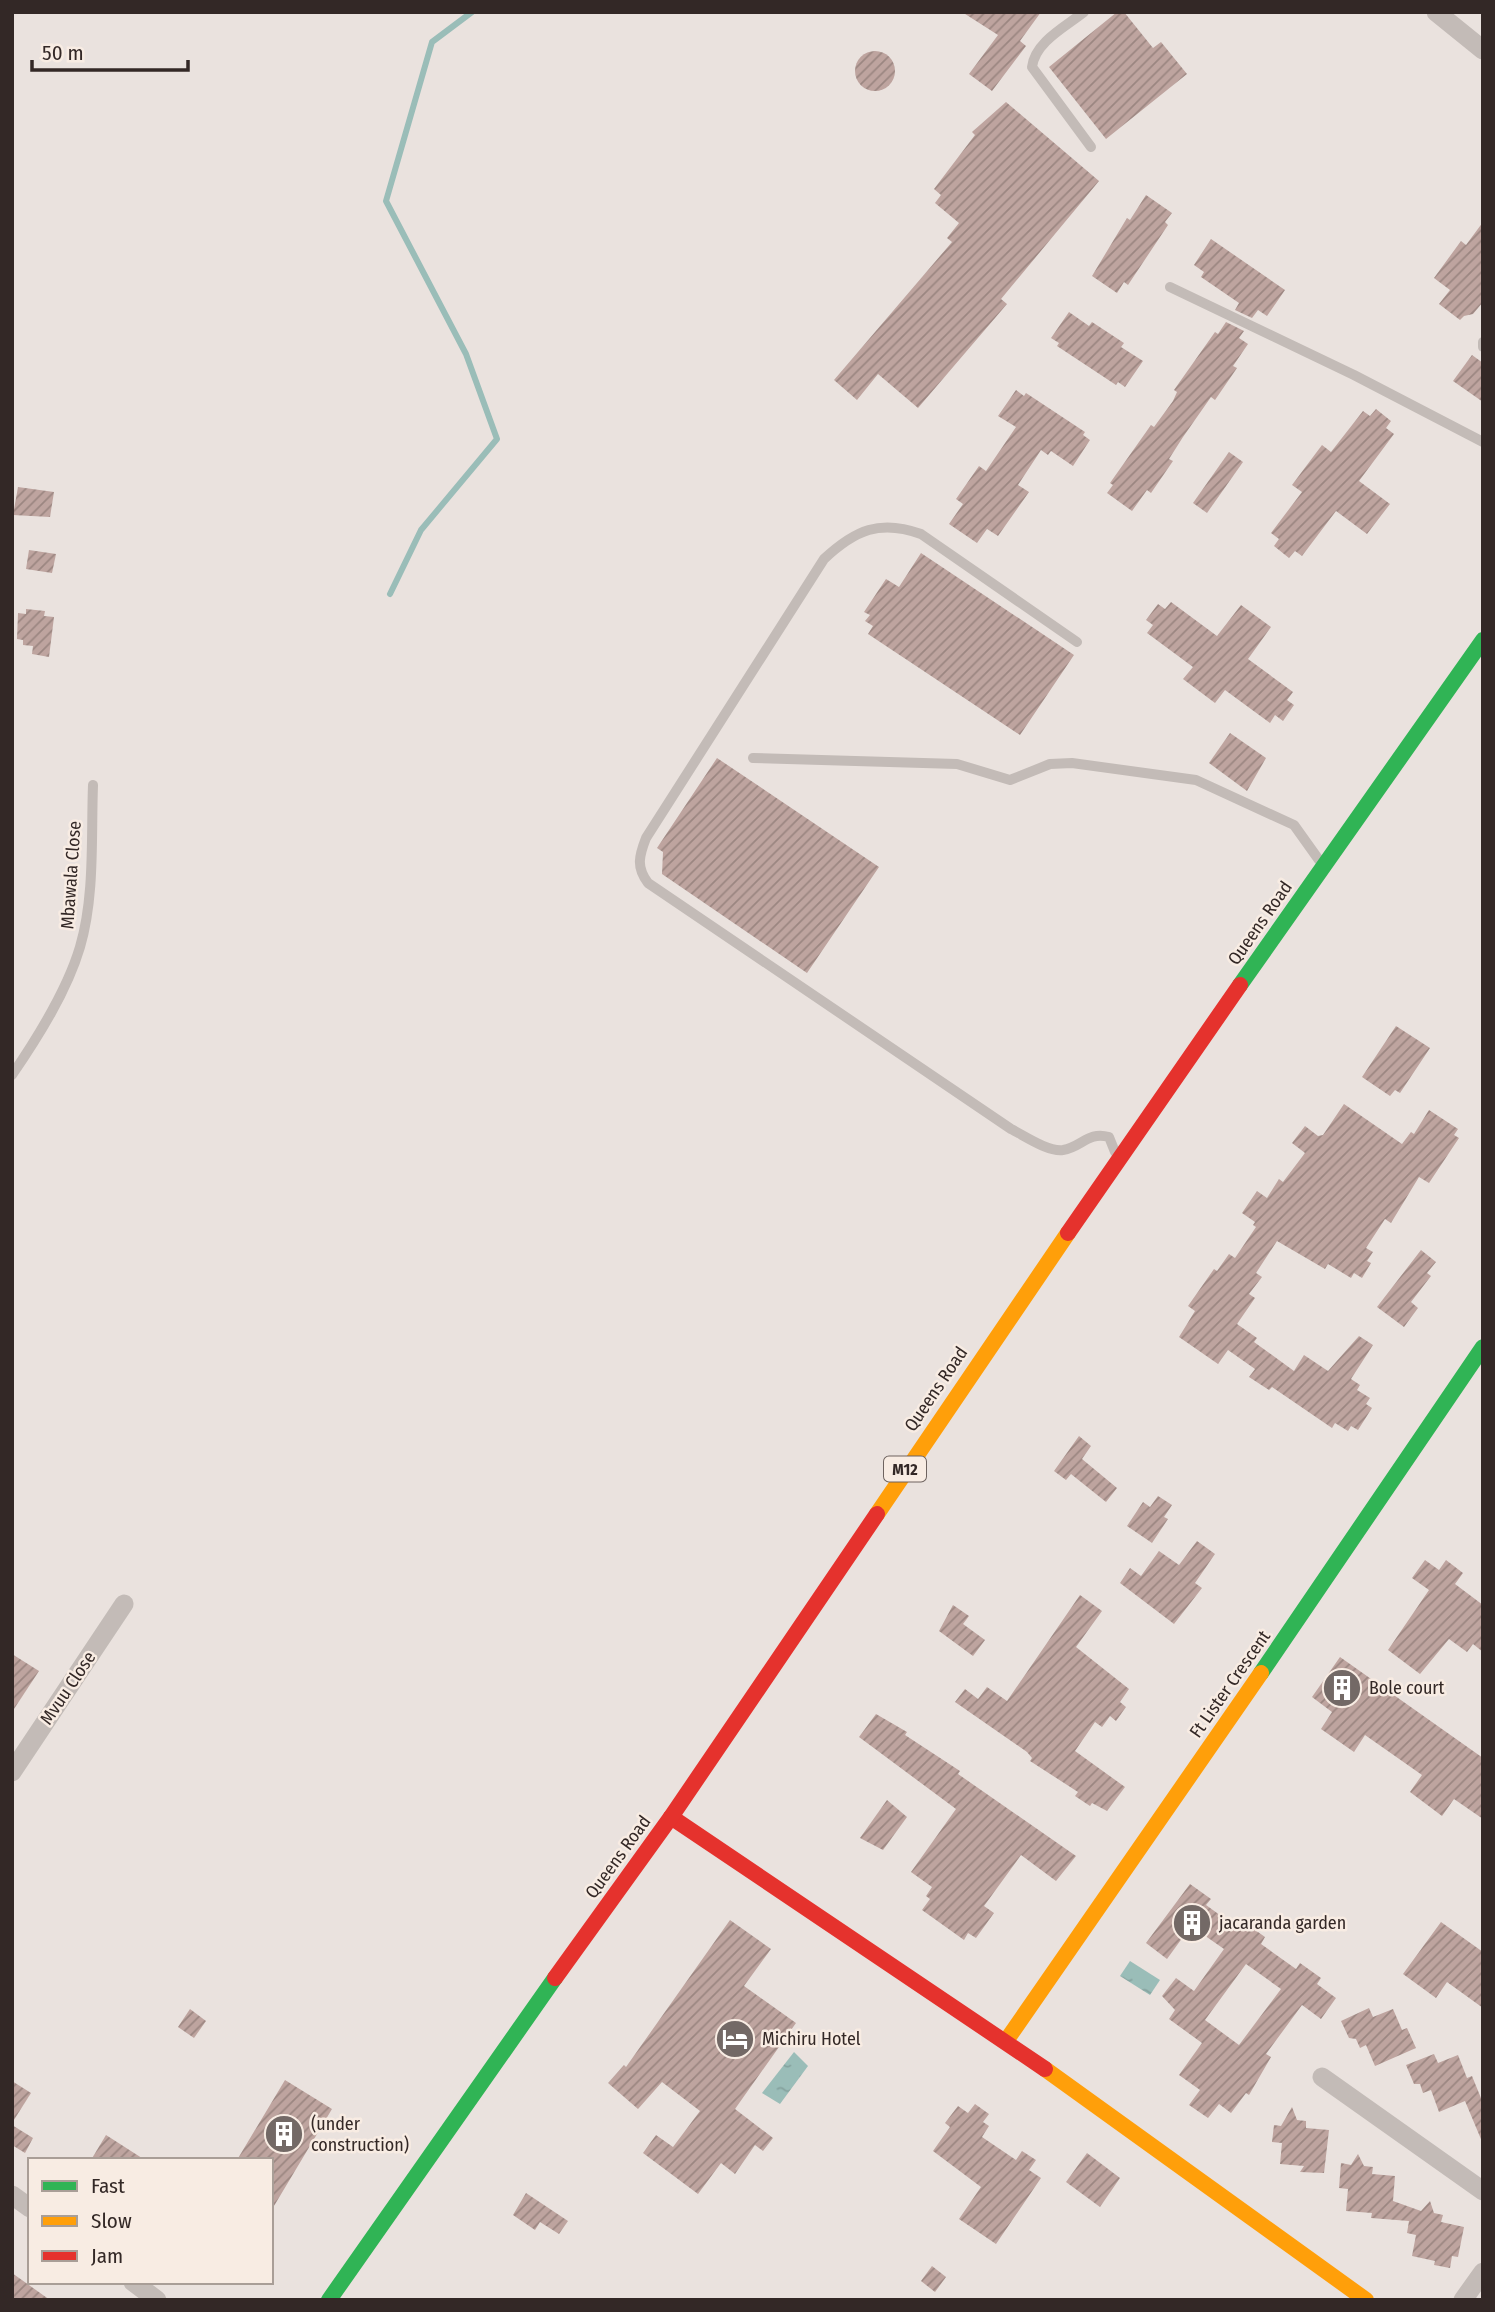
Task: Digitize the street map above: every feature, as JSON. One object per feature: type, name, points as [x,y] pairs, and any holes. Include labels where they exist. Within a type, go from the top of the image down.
[{"type":"main road","name":"Queens Road","points":[[329,2300],[472,2093],[671,1817],[1118,1159],[1483,640]]},
{"type":"main road","name":"Ft Lister Crescent","points":[[1006,2040],[1483,1348]]},
{"type":"main road","points":[[671,1817],[1006,2040],[1366,2300]]},
{"type":"street","points":[[1436,12],[1483,50]]},
{"type":"street","name":"Mvuu Close","points":[[12,1772],[124,1604]]},
{"type":"street","points":[[1322,2077],[1483,2191]]},
{"type":"street","points":[[12,2195],[28,2207]]},
{"type":"street","points":[[1463,2300],[1483,2272]]},
{"type":"street","points":[[136,2284],[157,2300]]},
{"type":"lane","points":[[1084,12],[1040,47],[1032,67],[1091,147]]},
{"type":"lane","points":[[1170,287],[1354,375],[1483,442]]},
{"type":"lane","points":[[1077,642],[920,534],[900,526],[881,526],[860,533],[841,544],[824,559],[646,838],[639,863],[640,872],[648,883],[1000,1122],[1055,1150],[1065,1150],[1091,1135],[1109,1137],[1118,1159]]},
{"type":"lane","points":[[753,758],[957,764],[1010,780],[1050,764],[1072,763],[1196,780],[1294,825],[1324,866]]},
{"type":"lane","name":"Mbawala Close","points":[[12,1075],[37,1036],[80,948],[87,914],[93,785]]},
{"type":"water","points":[[1130,1961],[1160,1980],[1150,1995],[1120,1976]]},
{"type":"water","points":[[794,2052],[808,2066],[780,2104],[762,2093]]},
{"type":"building","points":[[962,12],[1041,12],[1020,41],[1026,46],[992,91],[969,74],[998,35]]},
{"type":"building","points":[[1117,12],[1124,12],[1153,48],[1161,42],[1187,74],[1106,139],[1049,67]]},
{"type":"building","points":[[875,51],[883,52],[889,57],[894,63],[894,79],[889,85],[883,90],[875,91],[867,90],[861,85],[856,79],[855,71],[856,63],[861,57],[867,52]]},
{"type":"building","points":[[1006,102],[1099,181],[1001,299],[1007,304],[918,408],[878,374],[857,400],[834,380],[952,242],[947,238],[959,223],[935,203],[941,195],[934,189],[975,135],[972,132]]},
{"type":"building","points":[[1146,195],[1172,213],[1165,222],[1168,225],[1128,285],[1124,282],[1117,293],[1092,276],[1127,218],[1130,220]]},
{"type":"building","points":[[1483,222],[1483,302],[1473,314],[1460,320],[1439,304],[1450,290],[1434,278],[1461,241],[1466,245]]},
{"type":"building","points":[[1211,239],[1285,290],[1267,316],[1258,310],[1252,318],[1235,310],[1239,303],[1201,277],[1204,272],[1194,265]]},
{"type":"building","points":[[1069,312],[1089,326],[1092,322],[1124,343],[1121,347],[1143,361],[1125,387],[1118,382],[1116,385],[1057,346],[1059,343],[1051,338]]},
{"type":"building","points":[[1226,322],[1244,331],[1239,338],[1248,344],[1233,366],[1237,368],[1215,400],[1211,397],[1183,437],[1169,459],[1173,461],[1151,493],[1147,490],[1132,511],[1107,493],[1113,485],[1110,483],[1151,425],[1154,427],[1173,401],[1177,392],[1174,390],[1215,332],[1218,334]]},
{"type":"building","points":[[1472,355],[1483,363],[1483,402],[1453,381]]},
{"type":"building","points":[[1016,390],[1024,396],[1026,393],[1085,432],[1083,435],[1090,440],[1073,466],[1051,451],[1048,455],[1041,450],[1018,485],[1029,492],[998,536],[987,529],[977,543],[949,524],[963,504],[956,499],[979,466],[986,471],[1016,427],[998,416]]},
{"type":"building","points":[[1376,409],[1391,421],[1386,428],[1394,434],[1359,481],[1390,504],[1367,534],[1336,511],[1302,556],[1295,551],[1289,558],[1274,546],[1279,539],[1271,533],[1302,492],[1292,485],[1322,445],[1331,452],[1363,411],[1370,416]]},
{"type":"building","points":[[1229,452],[1243,462],[1207,513],[1193,503]]},
{"type":"building","points":[[18,487],[54,492],[50,517],[13,515]]},
{"type":"building","points":[[29,550],[56,554],[52,573],[26,569]]},
{"type":"building","points":[[921,553],[1074,655],[1020,735],[868,634],[873,626],[865,621],[870,615],[864,612],[886,579],[899,587]]},
{"type":"building","points":[[1171,602],[1217,636],[1241,605],[1271,627],[1248,659],[1293,692],[1287,700],[1294,705],[1283,721],[1275,715],[1270,723],[1225,690],[1215,703],[1183,679],[1193,667],[1147,633],[1153,625],[1146,620],[1158,604],[1165,609]]},
{"type":"building","points":[[26,609],[45,611],[44,616],[54,617],[49,657],[32,654],[33,646],[23,645],[23,640],[17,639],[18,613],[26,614]]},
{"type":"building","points":[[1230,733],[1266,758],[1247,791],[1209,763]]},
{"type":"building","points":[[717,758],[879,867],[807,973],[662,874],[663,852],[657,848]]},
{"type":"building","points":[[1396,1026],[1430,1048],[1400,1093],[1395,1090],[1390,1096],[1362,1077]]},
{"type":"building","points":[[1344,1104],[1402,1144],[1411,1132],[1414,1134],[1429,1110],[1458,1129],[1454,1135],[1459,1138],[1429,1183],[1419,1177],[1391,1223],[1385,1219],[1366,1248],[1373,1252],[1367,1261],[1371,1263],[1362,1278],[1354,1273],[1351,1278],[1328,1264],[1325,1269],[1277,1241],[1256,1273],[1262,1277],[1249,1294],[1255,1298],[1237,1324],[1257,1338],[1254,1342],[1294,1371],[1304,1355],[1328,1371],[1359,1336],[1373,1345],[1351,1379],[1360,1385],[1357,1390],[1370,1398],[1366,1404],[1372,1408],[1358,1430],[1351,1426],[1348,1431],[1335,1423],[1332,1428],[1272,1387],[1269,1390],[1249,1377],[1255,1369],[1228,1350],[1218,1364],[1179,1337],[1195,1311],[1188,1306],[1214,1269],[1217,1271],[1229,1254],[1235,1258],[1256,1227],[1253,1225],[1255,1222],[1242,1213],[1257,1191],[1267,1198],[1279,1179],[1283,1182],[1305,1153],[1292,1143],[1305,1126],[1318,1136],[1323,1135]]},
{"type":"building","points":[[1421,1250],[1436,1262],[1427,1273],[1431,1276],[1411,1302],[1418,1308],[1404,1327],[1377,1307]]},
{"type":"building","points":[[1079,1436],[1091,1446],[1082,1459],[1117,1488],[1106,1502],[1071,1474],[1066,1480],[1054,1471]]},
{"type":"building","points":[[1158,1496],[1172,1505],[1164,1517],[1168,1519],[1152,1543],[1127,1526],[1143,1502],[1150,1507]]},
{"type":"building","points":[[1197,1541],[1215,1554],[1195,1583],[1202,1588],[1174,1624],[1120,1583],[1130,1568],[1141,1576],[1159,1551],[1179,1565]]},
{"type":"building","points":[[1425,1560],[1439,1570],[1446,1560],[1463,1573],[1455,1584],[1483,1605],[1483,1652],[1473,1644],[1467,1652],[1449,1639],[1420,1674],[1388,1650],[1429,1590],[1412,1578]]},
{"type":"building","points":[[1080,1595],[1102,1611],[1076,1647],[1129,1689],[1120,1702],[1126,1707],[1116,1721],[1110,1716],[1102,1727],[1095,1722],[1075,1751],[1125,1787],[1107,1811],[1092,1803],[1090,1806],[1075,1796],[1078,1792],[1030,1761],[1032,1758],[1027,1752],[955,1702],[965,1689],[978,1699],[987,1687],[1007,1701]]},
{"type":"building","points":[[953,1605],[969,1616],[963,1624],[985,1640],[973,1656],[939,1631]]},
{"type":"building","points":[[12,1654],[39,1671],[12,1712]]},
{"type":"building","points":[[1340,1657],[1483,1758],[1483,1819],[1454,1799],[1442,1816],[1410,1792],[1422,1775],[1365,1735],[1354,1752],[1321,1729],[1332,1712],[1312,1697]]},
{"type":"building","points":[[876,1714],[907,1732],[905,1735],[960,1771],[958,1774],[1076,1856],[1056,1881],[1021,1855],[984,1906],[994,1913],[976,1938],[968,1933],[964,1940],[922,1910],[930,1899],[926,1896],[932,1887],[911,1872],[956,1809],[859,1737]]},
{"type":"building","points":[[887,1800],[907,1817],[883,1850],[860,1838]]},
{"type":"building","points":[[1190,1884],[1211,1899],[1206,1905],[1239,1929],[1244,1922],[1265,1937],[1261,1944],[1296,1969],[1300,1963],[1321,1978],[1317,1984],[1336,1998],[1321,2019],[1302,2005],[1266,2054],[1271,2057],[1249,2095],[1246,2093],[1231,2113],[1219,2104],[1208,2118],[1189,2105],[1200,2090],[1179,2075],[1202,2043],[1169,2019],[1175,2010],[1162,1996],[1176,1978],[1194,1991],[1224,1949],[1191,1926],[1167,1959],[1146,1943]],"holes":[[[1246,1964],[1281,1989],[1239,2045],[1205,2020]]]},
{"type":"building","points":[[730,1920],[771,1949],[744,1986],[796,2023],[735,2109],[773,2138],[763,2151],[755,2145],[735,2174],[721,2163],[698,2194],[643,2153],[656,2135],[673,2147],[700,2111],[662,2082],[638,2109],[608,2083],[624,2065],[626,2067]]},
{"type":"building","points":[[1441,1922],[1483,1952],[1483,2008],[1447,1982],[1436,1998],[1403,1974]]},
{"type":"building","points":[[1369,2008],[1373,2017],[1393,2009],[1402,2030],[1407,2028],[1416,2048],[1375,2066],[1366,2045],[1360,2048],[1356,2039],[1349,2038],[1341,2021]]},
{"type":"building","points":[[190,2009],[206,2021],[194,2038],[178,2027]]},
{"type":"building","points":[[1434,2054],[1438,2063],[1458,2055],[1467,2078],[1472,2076],[1483,2103],[1483,2144],[1465,2101],[1439,2112],[1431,2090],[1423,2093],[1420,2084],[1414,2084],[1406,2065]]},
{"type":"building","name":"(under construction)","points":[[285,2080],[332,2109],[273,2208],[273,2158],[238,2158]]},
{"type":"building","points":[[12,2081],[31,2093],[12,2123]]},
{"type":"building","points":[[975,2104],[989,2114],[983,2122],[989,2126],[982,2137],[1016,2160],[1022,2151],[1036,2160],[1029,2170],[1041,2178],[996,2244],[959,2219],[981,2187],[933,2151],[950,2127],[945,2123],[958,2106],[968,2113]]},
{"type":"building","points":[[1292,2107],[1297,2120],[1306,2121],[1306,2128],[1329,2130],[1324,2173],[1300,2172],[1304,2166],[1280,2164],[1282,2143],[1272,2142],[1274,2125],[1281,2126]]},
{"type":"building","points":[[12,2125],[33,2138],[25,2153],[12,2145]]},
{"type":"building","points":[[106,2135],[142,2158],[92,2158]]},
{"type":"building","points":[[1087,2153],[1120,2178],[1100,2207],[1066,2182]]},
{"type":"building","points":[[1358,2154],[1364,2166],[1373,2167],[1372,2174],[1395,2176],[1393,2201],[1421,2211],[1430,2201],[1434,2213],[1443,2215],[1441,2222],[1464,2227],[1458,2257],[1452,2256],[1450,2268],[1434,2265],[1435,2261],[1412,2256],[1416,2235],[1407,2233],[1409,2221],[1371,2218],[1372,2213],[1346,2211],[1348,2189],[1339,2188],[1341,2163],[1351,2165]]},
{"type":"building","points":[[526,2193],[568,2221],[559,2234],[540,2222],[535,2230],[513,2215]]},
{"type":"building","points":[[932,2266],[946,2277],[935,2292],[921,2281]]},
{"type":"building","points":[[12,2273],[50,2300],[12,2300]]},
{"type":"waterway","points":[[390,594],[421,530],[497,439],[466,354],[386,201],[432,42],[472,12]]},
{"type":"traffic: fast","points":[[1240,985],[1483,640]]},
{"type":"traffic: fast","points":[[1261,1673],[1483,1347]]},
{"type":"traffic: fast","points":[[329,2300],[555,1978]]},
{"type":"traffic: slow","points":[[877,1514],[1068,1233]]},
{"type":"traffic: slow","points":[[1006,2041],[1261,1673]]},
{"type":"traffic: slow","points":[[1045,2069],[1366,2300]]},
{"type":"traffic: jam","points":[[1068,1233],[1240,985]]},
{"type":"traffic: jam","points":[[555,1978],[671,1817],[877,1514]]},
{"type":"traffic: jam","points":[[671,1817],[1045,2069]]},
{"type":"place","name":"Bole court","points":[[1342,1688]]},
{"type":"place","name":"jacaranda garden","points":[[1192,1923]]},
{"type":"place","name":"Michiru Hotel","points":[[735,2039]]},
{"type":"place","name":"(under construction)","points":[[284,2134]]}]
